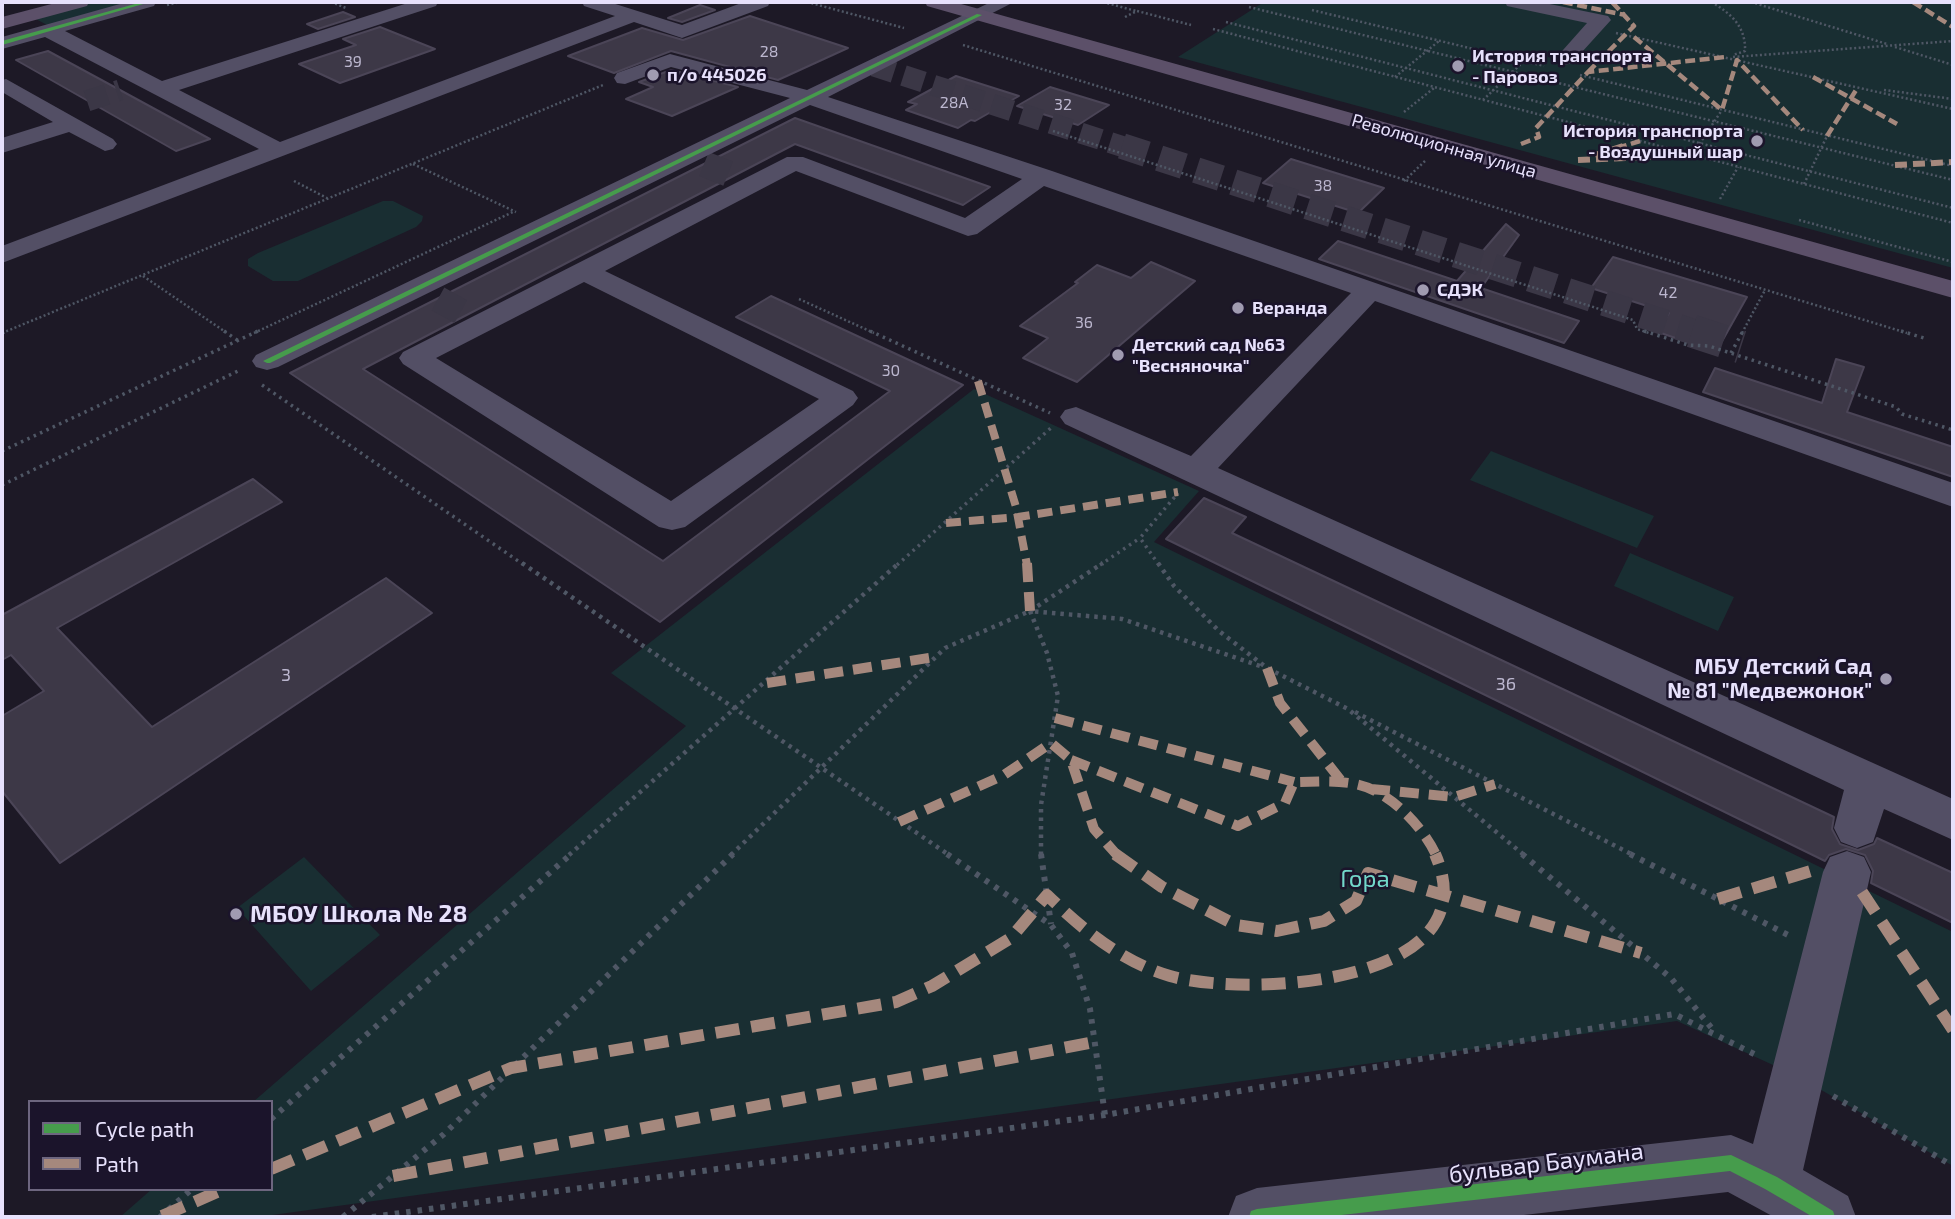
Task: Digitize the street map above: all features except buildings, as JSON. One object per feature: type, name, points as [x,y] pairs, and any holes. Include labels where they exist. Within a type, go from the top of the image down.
[{"type":"main road","points":[[2,11],[37,2]]},
{"type":"main road","points":[[2,23],[80,2]]},
{"type":"main road","name":"Революционная улица","points":[[934,2],[1953,290]]},
{"type":"street","points":[[2,43],[147,2]]},
{"type":"street","points":[[120,90],[153,85],[429,2]]},
{"type":"street","points":[[592,2],[682,32],[761,2]]},
{"type":"street","points":[[267,361],[428,293],[544,226],[695,161],[810,97],[1005,2]]},
{"type":"street","points":[[1514,2],[1601,20],[1563,67]]},
{"type":"street","points":[[358,7],[382,17]]},
{"type":"street","points":[[2,255],[632,16]]},
{"type":"street","points":[[47,30],[278,150]]},
{"type":"street","points":[[323,36],[345,46]]},
{"type":"street","points":[[616,80],[670,60],[724,77],[781,88],[810,97],[1370,290],[1591,361],[1953,495]]},
{"type":"street","points":[[2,86],[6,85],[66,113],[105,144]]},
{"type":"street","points":[[2,146],[66,113]]},
{"type":"street","points":[[960,147],[981,133]]},
{"type":"street","points":[[584,271],[842,398],[672,518],[414,358],[475,319],[584,271],[743,180],[796,162],[968,228],[1043,176]]},
{"type":"street","points":[[1195,472],[1370,290]]},
{"type":"street","points":[[1076,417],[1953,820]]},
{"type":"street","points":[[1771,1182],[1868,781]]},
{"type":"street","name":"бульвар Баумана","points":[[1257,1217],[1731,1163],[1771,1182],[1827,1217]]},
{"type":"path","points":[[807,2],[935,36],[1924,338]]},
{"type":"path","points":[[1103,2],[1191,25]]},
{"type":"path","points":[[1711,2],[1733,16],[1746,39],[1745,51],[1725,57]]},
{"type":"path","points":[[1751,2],[1953,65]]},
{"type":"path","points":[[1250,7],[1953,180]]},
{"type":"path","points":[[1312,9],[1524,61],[1563,67],[1722,110],[1953,166]]},
{"type":"path","points":[[1125,17],[1137,11]]},
{"type":"path","points":[[1226,22],[1953,208]]},
{"type":"path","points":[[1213,29],[1953,223]]},
{"type":"path","points":[[1615,32],[1953,109]]},
{"type":"path","points":[[1395,77],[1440,41]]},
{"type":"path","points":[[1725,57],[1953,41]]},
{"type":"path","points":[[1483,100],[1524,61]]},
{"type":"path","points":[[2,333],[616,80]]},
{"type":"path","points":[[1405,112],[1435,87]]},
{"type":"path","points":[[1858,87],[1953,99]]},
{"type":"path","points":[[1692,155],[1722,110]]},
{"type":"path","points":[[1053,131],[1633,320],[1637,328],[1688,345],[1709,346],[1896,407],[1902,414],[1953,430]]},
{"type":"path","points":[[1804,184],[1827,136]]},
{"type":"path","points":[[412,164],[544,226]]},
{"type":"path","points":[[1720,198],[1738,167]]},
{"type":"path","points":[[295,181],[328,199]]},
{"type":"path","points":[[2,451],[526,206]]},
{"type":"path","points":[[142,275],[267,361]]},
{"type":"path","points":[[1731,353],[1765,289]]},
{"type":"path","points":[[273,1117],[1062,419],[799,299]]},
{"type":"path","points":[[2,485],[240,370],[1051,925],[1072,953],[1090,1009],[1105,1115]]},
{"type":"path","points":[[343,1217],[444,1133],[945,648],[1030,611],[1140,538],[1195,472]]},
{"type":"path","points":[[1140,538],[1174,586],[1219,631],[1267,668]]},
{"type":"path","points":[[1030,611],[1122,619],[1267,668],[1828,955]]},
{"type":"path","points":[[1030,611],[1047,653],[1058,696],[1041,805],[1041,853],[1051,925]]},
{"type":"path","points":[[1348,709],[1671,978],[1717,1035]]},
{"type":"path","points":[[372,1217],[1105,1115],[1674,1014],[1797,1076],[1953,1166]]},
{"type":"path","points":[[160,1217],[190,1191]]},
{"type":"green space","points":[[95,2],[136,2],[49,26],[34,18]]},
{"type":"green space","points":[[1264,2],[1953,2],[1953,268],[1178,57]]},
{"type":"green space","points":[[383,201],[393,201],[423,216],[422,221],[416,227],[298,281],[273,281],[248,266],[248,259],[258,253]]},
{"type":"green space","name":"Гора","points":[[974,389],[1199,491],[1154,542],[1953,932],[1953,1166],[1797,1076],[1677,1021],[258,1217],[120,1217],[150,1191],[273,1191],[273,1100],[255,1100],[686,726],[611,673]]},
{"type":"green space","points":[[1491,451],[1654,516],[1637,548],[1470,480]]},
{"type":"green space","points":[[1630,553],[1734,597],[1718,631],[1614,586]]},
{"type":"green space","points":[[304,857],[380,935],[311,991],[237,908]]},
{"type":"tunnel","points":[[874,66],[1127,148]]},
{"type":"tunnel","points":[[87,101],[120,90]]},
{"type":"tunnel","points":[[1122,146],[1697,333]]},
{"type":"tunnel","points":[[704,164],[734,176]]},
{"type":"tunnel","points":[[438,299],[467,315]]},
{"type":"tunnel","points":[[1692,331],[1741,347]]},
{"type":"marked path","points":[[1563,2],[1625,15]]},
{"type":"marked path","points":[[1588,72],[1634,26],[1612,2]]},
{"type":"marked path","points":[[1913,2],[1953,27]]},
{"type":"marked path","points":[[1634,37],[1722,110],[1737,60],[1803,130]]},
{"type":"marked path","points":[[1521,144],[1539,137],[1536,128],[1588,72],[1725,57]]},
{"type":"marked path","points":[[1813,77],[1897,124]]},
{"type":"marked path","points":[[1827,136],[1858,87]]},
{"type":"marked path","points":[[1595,155],[1640,141]]},
{"type":"marked path","points":[[1578,160],[1692,155]]},
{"type":"marked path","points":[[1895,165],[1953,162]]},
{"type":"marked path","points":[[978,381],[1016,507],[1027,557],[1030,611]]},
{"type":"marked path","points":[[946,523],[1018,517],[1178,492]]},
{"type":"marked path","points":[[767,683],[935,657]]},
{"type":"marked path","points":[[1267,668],[1280,703],[1343,783]]},
{"type":"marked path","points":[[1055,718],[1294,782]]},
{"type":"marked path","points":[[899,822],[1004,775],[1051,743],[1071,760],[1094,829],[1119,858],[1162,887],[1236,925],[1277,931],[1324,921],[1356,901],[1368,873],[1445,898],[1641,953]]},
{"type":"marked path","points":[[273,1168],[511,1068],[896,1002],[932,986],[1011,938],[1047,895],[1088,932],[1136,962],[1170,976],[1230,986],[1297,984],[1362,969],[1391,957],[1427,934],[1433,929],[1443,910],[1446,890],[1442,870],[1433,850],[1406,815],[1364,786],[1345,782],[1294,782],[1285,803],[1238,826],[1071,760]]},
{"type":"marked path","points":[[1371,789],[1454,797],[1495,784]]},
{"type":"marked path","points":[[1718,899],[1821,868]]},
{"type":"marked path","points":[[1862,892],[1953,1030]]},
{"type":"marked path","points":[[393,1176],[1094,1042]]},
{"type":"marked path","points":[[162,1216],[219,1191]]},
{"type":"cycle path","points":[[2,43],[147,2]]},
{"type":"cycle path","points":[[267,361],[979,15]]},
{"type":"cycle path","points":[[1257,1217],[1731,1163],[1771,1183],[1827,1217]]},
{"type":"place","name":"История транспорта - Паровоз","points":[[1458,66]]},
{"type":"place","name":"п/о 445026","points":[[653,75]]},
{"type":"place","name":"История транспорта - Воздушный шар","points":[[1757,141]]},
{"type":"place","name":"СДЭК","points":[[1423,290]]},
{"type":"place","name":"Веранда","points":[[1238,308]]},
{"type":"place","name":"Детский сад №63 \"Весняночка\"","points":[[1118,355]]},
{"type":"place","name":"МБУ Детский Сад № 81 \"Медвежонок\"","points":[[1886,679]]},
{"type":"place","name":"МБОУ Школа № 28","points":[[236,914]]}]
